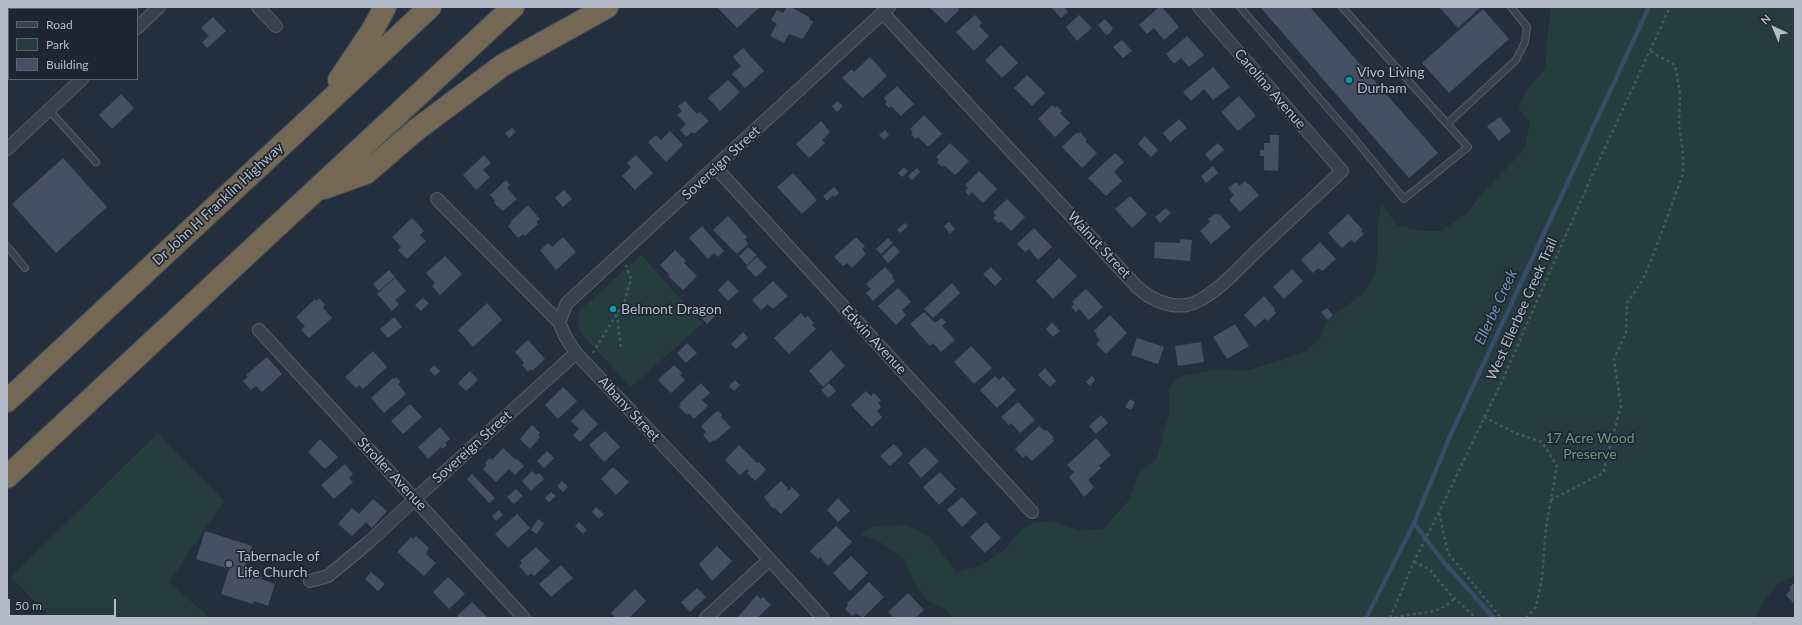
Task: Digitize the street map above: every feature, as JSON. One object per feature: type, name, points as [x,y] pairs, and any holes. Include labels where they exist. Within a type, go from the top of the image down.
[{"type":"highway","points":[[314,116],[372,31],[385,7]]},
{"type":"highway","name":"Dr John H Franklin Highway","points":[[7,401],[430,7]]},
{"type":"highway","points":[[7,477],[513,7]]},
{"type":"highway","points":[[314,192],[366,172],[422,125],[503,65],[562,30],[607,7]]},
{"type":"street","points":[[138,27],[160,7]]},
{"type":"street","points":[[258,7],[276,26]]},
{"type":"street","name":"Carolina Avenue","points":[[1199,7],[1342,171]]},
{"type":"street","name":"Walnut Street","points":[[886,10],[1137,287],[1146,295],[1160,302],[1175,305],[1186,305],[1198,301],[1211,293],[1342,171]]},
{"type":"street","name":"Sovereign Street","points":[[559,322],[567,303],[716,168],[886,10]]},
{"type":"street","points":[[7,149],[81,80]]},
{"type":"street","name":"Edwin Avenue","points":[[716,168],[1032,512]]},
{"type":"street","name":"Albany Street","points":[[437,199],[559,322],[565,336],[576,353],[716,500],[822,618]]},
{"type":"street","name":"Stroller Avenue","points":[[259,330],[524,618]]},
{"type":"street","name":"Sovereign Street","points":[[310,581],[328,576],[369,542],[415,498],[576,353]]},
{"type":"street","points":[[706,618],[769,560]]},
{"type":"lane","points":[[1240,7],[1353,137],[1404,199],[1468,147],[1342,7]]},
{"type":"lane","points":[[1447,124],[1516,60],[1525,42],[1527,27],[1511,7]]},
{"type":"lane","points":[[49,110],[96,162]]},
{"type":"lane","points":[[7,246],[25,268]]},
{"type":"path","name":"West Ellerbee Creek Trail","points":[[1390,618],[1416,557],[1439,513],[1530,318],[1586,189],[1670,7]]},
{"type":"path","points":[[1551,500],[1603,473],[1621,406],[1614,359],[1626,333],[1627,303],[1642,281],[1651,261],[1683,174],[1683,154],[1679,124],[1680,93],[1675,65],[1650,51]]},
{"type":"path","points":[[587,364],[625,300],[631,279],[620,256]]},
{"type":"path","points":[[617,314],[621,350]]},
{"type":"path","points":[[1484,418],[1515,433],[1542,442],[1558,466],[1546,527],[1542,578],[1536,608],[1526,618]]},
{"type":"path","points":[[1439,513],[1448,553],[1501,618]]},
{"type":"path","points":[[1414,562],[1429,569],[1476,618]]},
{"type":"path","points":[[1395,618],[1407,614],[1430,613],[1446,607],[1456,598]]},
{"type":"green space","name":"17 Acre Wood Preserve","points":[[1551,7],[1795,7],[1795,576],[1779,583],[1763,603],[1755,618],[953,618],[948,611],[928,601],[913,581],[905,559],[880,542],[860,534],[874,526],[907,525],[929,536],[956,573],[981,565],[1004,550],[1021,530],[1034,523],[1052,520],[1078,531],[1103,529],[1130,499],[1138,474],[1157,458],[1169,412],[1169,387],[1179,377],[1212,370],[1245,371],[1306,351],[1320,339],[1325,325],[1336,313],[1363,294],[1375,273],[1381,204],[1398,226],[1422,231],[1441,231],[1465,215],[1487,188],[1524,150],[1530,123],[1518,107],[1527,90],[1545,69]]},
{"type":"green space","points":[[641,255],[703,323],[631,387],[585,338],[580,331],[578,318],[580,310]]},
{"type":"green space","points":[[158,433],[224,501],[169,582],[210,618],[50,618],[11,577]]},
{"type":"building","points":[[7,7],[60,8],[8,8]]},
{"type":"building","points":[[717,7],[760,7],[737,28]]},
{"type":"building","points":[[787,7],[791,7],[809,17],[809,19],[813,22],[803,39],[789,34],[784,43],[770,36],[777,24],[771,20],[777,10],[783,13]]},
{"type":"building","points":[[929,7],[957,7],[959,10],[946,23]]},
{"type":"building","points":[[1051,7],[1064,7],[1068,12],[1061,18]]},
{"type":"building","points":[[1159,7],[1162,7],[1179,27],[1164,40],[1154,28],[1147,34],[1139,25]]},
{"type":"building","name":"Vivo Living Durham","points":[[1260,7],[1310,7],[1438,153],[1409,178]]},
{"type":"building","points":[[1439,7],[1481,7],[1458,28]]},
{"type":"building","points":[[1483,9],[1509,39],[1449,93],[1422,63]]},
{"type":"building","points":[[975,15],[982,23],[979,26],[989,36],[974,51],[956,32]]},
{"type":"building","points":[[1079,15],[1092,28],[1077,41],[1066,27]]},
{"type":"building","points":[[213,17],[226,31],[207,48],[202,42],[209,36],[201,28]]},
{"type":"building","points":[[1105,19],[1113,28],[1110,33],[1106,35],[1098,25]]},
{"type":"building","points":[[1187,36],[1204,55],[1189,67],[1181,58],[1174,64],[1166,54]]},
{"type":"building","points":[[1122,40],[1132,51],[1123,58],[1113,47]]},
{"type":"building","points":[[1001,45],[1018,63],[1002,78],[985,60]]},
{"type":"building","points":[[743,48],[764,71],[745,88],[732,74],[741,66],[733,57]]},
{"type":"building","points":[[870,57],[887,76],[863,98],[842,78],[852,69],[854,72]]},
{"type":"building","points":[[1213,67],[1230,87],[1213,100],[1204,89],[1191,101],[1183,92]]},
{"type":"building","points":[[1027,75],[1045,93],[1032,106],[1014,88]]},
{"type":"building","points":[[728,80],[740,92],[720,111],[708,98]]},
{"type":"building","points":[[897,86],[914,104],[901,116],[891,106],[889,108],[885,104],[887,102],[884,98]]},
{"type":"building","points":[[121,94],[134,108],[112,129],[99,115]]},
{"type":"building","points":[[1239,96],[1256,116],[1238,131],[1221,112]]},
{"type":"building","points":[[685,101],[697,114],[700,112],[709,121],[694,134],[692,132],[686,137],[680,130],[686,124],[677,115],[682,111],[678,106]]},
{"type":"building","points":[[838,101],[843,106],[837,112],[832,106]]},
{"type":"building","points":[[1052,105],[1055,108],[1057,106],[1062,111],[1060,113],[1070,123],[1055,137],[1038,119]]},
{"type":"building","points":[[924,115],[942,134],[928,147],[918,137],[915,139],[911,134],[913,132],[910,129]]},
{"type":"building","points":[[1500,117],[1511,131],[1499,141],[1487,126]]},
{"type":"building","points":[[1179,119],[1187,128],[1170,142],[1163,133]]},
{"type":"building","points":[[821,121],[830,132],[822,140],[825,143],[809,158],[796,144]]},
{"type":"building","points":[[512,128],[516,132],[509,138],[505,133]]},
{"type":"building","points":[[885,130],[889,135],[884,140],[879,135]]},
{"type":"building","points":[[670,131],[683,145],[666,162],[648,142],[656,135],[661,140]]},
{"type":"building","points":[[1077,132],[1078,134],[1080,132],[1087,140],[1085,141],[1097,153],[1082,168],[1062,147]]},
{"type":"building","points":[[1270,135],[1279,135],[1278,171],[1264,170],[1264,156],[1260,156],[1260,150],[1264,150],[1264,143],[1270,143]]},
{"type":"building","points":[[1145,136],[1158,150],[1151,157],[1138,144]]},
{"type":"building","points":[[950,143],[969,161],[955,175],[944,165],[942,167],[937,162],[939,160],[936,157]]},
{"type":"building","points":[[1218,143],[1224,150],[1211,161],[1205,154]]},
{"type":"building","points":[[1115,153],[1124,162],[1114,172],[1122,181],[1106,196],[1088,178]]},
{"type":"building","points":[[484,155],[491,163],[483,170],[490,177],[476,190],[463,175]]},
{"type":"building","points":[[636,155],[653,173],[635,190],[622,176],[631,167],[627,163]]},
{"type":"building","points":[[63,158],[107,207],[56,253],[12,204]]},
{"type":"building","points":[[1213,166],[1218,173],[1206,183],[1201,176]]},
{"type":"building","points":[[904,167],[908,171],[902,177],[898,173]]},
{"type":"building","points":[[917,168],[920,172],[912,180],[908,176]]},
{"type":"building","points":[[979,171],[997,189],[983,203],[972,192],[969,196],[965,191],[968,188],[965,185]]},
{"type":"building","points":[[793,173],[817,200],[802,214],[777,187]]},
{"type":"building","points":[[506,180],[510,185],[507,188],[517,199],[503,211],[494,203],[495,201],[490,195]]},
{"type":"building","points":[[1245,181],[1259,195],[1240,212],[1229,200],[1234,195],[1228,188],[1236,182],[1239,186]]},
{"type":"building","points":[[834,187],[839,193],[835,197],[833,195],[827,201],[823,196]]},
{"type":"building","points":[[564,190],[572,199],[563,207],[555,198]]},
{"type":"building","points":[[1130,196],[1147,214],[1132,228],[1115,209]]},
{"type":"building","points":[[1007,199],[1025,217],[1011,231],[1001,221],[999,223],[993,218],[996,215],[993,212]]},
{"type":"building","points":[[528,205],[540,219],[536,222],[538,224],[525,236],[523,234],[518,238],[508,226],[512,222],[511,221]]},
{"type":"building","points":[[1166,208],[1171,213],[1160,223],[1155,217]]},
{"type":"building","points":[[1216,213],[1218,215],[1219,214],[1231,227],[1211,244],[1200,231],[1210,222],[1208,219]]},
{"type":"building","points":[[1348,214],[1363,230],[1361,231],[1364,234],[1354,243],[1351,240],[1342,248],[1328,233]]},
{"type":"building","points":[[728,216],[747,237],[745,239],[748,244],[737,254],[713,230]]},
{"type":"building","points":[[412,218],[424,231],[420,235],[426,241],[407,259],[398,250],[401,247],[392,237]]},
{"type":"building","points":[[949,222],[955,229],[950,234],[944,226]]},
{"type":"building","points":[[905,223],[908,226],[900,233],[897,230]]},
{"type":"building","points":[[702,226],[724,251],[718,257],[714,253],[708,259],[689,238]]},
{"type":"building","points":[[1034,228],[1052,247],[1038,260],[1029,249],[1025,252],[1017,244]]},
{"type":"building","points":[[563,237],[576,252],[556,270],[540,250],[548,243],[552,247]]},
{"type":"building","points":[[856,237],[865,246],[862,249],[866,254],[852,268],[847,263],[843,266],[834,257]]},
{"type":"building","points":[[888,238],[893,243],[881,254],[876,249]]},
{"type":"building","points":[[1180,239],[1192,240],[1190,261],[1154,258],[1155,242],[1180,243]]},
{"type":"building","points":[[1320,242],[1336,259],[1322,271],[1318,268],[1313,273],[1301,260]]},
{"type":"building","points":[[894,245],[900,252],[888,263],[882,256]]},
{"type":"building","points":[[748,247],[757,255],[747,265],[739,256]]},
{"type":"building","points":[[675,250],[686,261],[684,263],[697,276],[683,290],[668,276],[670,275],[660,265]]},
{"type":"building","points":[[445,256],[462,274],[440,295],[432,286],[435,283],[426,273]]},
{"type":"building","points":[[757,257],[767,267],[756,277],[746,267]]},
{"type":"building","points":[[1059,258],[1077,276],[1053,299],[1036,281]]},
{"type":"building","points":[[885,267],[893,276],[892,277],[895,281],[873,301],[866,293],[871,289],[866,284]]},
{"type":"building","points":[[991,267],[1002,279],[995,286],[983,274]]},
{"type":"building","points":[[1292,269],[1303,281],[1284,299],[1273,287]]},
{"type":"building","points":[[389,270],[395,277],[379,291],[373,284]]},
{"type":"building","points":[[395,278],[406,291],[395,300],[399,304],[392,311],[377,294]]},
{"type":"building","points":[[728,280],[739,291],[728,301],[718,290]]},
{"type":"building","points":[[773,281],[788,296],[773,309],[768,304],[761,310],[752,300]]},
{"type":"building","points":[[952,283],[960,293],[933,318],[924,309]]},
{"type":"building","points":[[898,288],[911,302],[902,310],[906,315],[896,325],[878,306]]},
{"type":"building","points":[[1086,289],[1103,307],[1089,320],[1079,309],[1076,312],[1071,307],[1074,304],[1072,302]]},
{"type":"building","points":[[1264,296],[1275,309],[1274,310],[1276,313],[1268,321],[1265,318],[1255,327],[1244,315]]},
{"type":"building","points":[[319,298],[325,305],[323,308],[332,318],[309,338],[301,330],[305,326],[296,317],[315,299],[316,301]]},
{"type":"building","points":[[423,298],[429,303],[421,311],[415,305]]},
{"type":"building","points":[[487,303],[502,320],[473,347],[458,330]]},
{"type":"building","points":[[706,304],[715,316],[707,324],[697,313]]},
{"type":"building","points":[[1327,308],[1333,315],[1328,320],[1321,312]]},
{"type":"building","points":[[924,312],[935,323],[942,318],[946,322],[942,326],[955,340],[941,352],[933,343],[930,346],[910,324]]},
{"type":"building","points":[[801,313],[805,318],[808,316],[814,323],[812,325],[816,329],[789,354],[774,338]]},
{"type":"building","points":[[1110,315],[1127,333],[1106,354],[1096,344],[1100,340],[1094,331]]},
{"type":"building","points":[[394,317],[402,327],[388,338],[380,329]]},
{"type":"building","points":[[1052,322],[1060,331],[1053,337],[1046,329]]},
{"type":"building","points":[[1235,324],[1249,346],[1227,359],[1213,337]]},
{"type":"building","points":[[743,332],[748,338],[736,349],[731,344]]},
{"type":"building","points":[[1137,338],[1164,347],[1158,364],[1131,355]]},
{"type":"building","points":[[528,340],[545,359],[532,371],[531,369],[528,372],[522,365],[524,363],[515,352]]},
{"type":"building","points":[[1201,342],[1204,362],[1178,366],[1175,346]]},
{"type":"building","points":[[687,343],[697,353],[686,363],[677,353]]},
{"type":"building","points":[[971,346],[992,368],[974,384],[954,362]]},
{"type":"building","points":[[831,350],[845,366],[823,387],[809,371]]},
{"type":"building","points":[[373,351],[387,367],[363,389],[359,385],[356,388],[345,377]]},
{"type":"building","points":[[267,357],[282,374],[262,392],[256,386],[251,390],[243,381],[248,377],[246,375]]},
{"type":"building","points":[[434,365],[440,371],[435,376],[429,370]]},
{"type":"building","points":[[674,365],[682,373],[680,375],[685,380],[671,393],[658,380]]},
{"type":"building","points":[[1045,368],[1056,381],[1050,387],[1038,375]]},
{"type":"building","points":[[470,371],[478,380],[466,391],[458,383]]},
{"type":"building","points":[[995,376],[999,380],[1003,376],[1016,390],[997,408],[980,390]]},
{"type":"building","points":[[1092,376],[1095,380],[1090,386],[1086,382]]},
{"type":"building","points":[[396,377],[401,382],[398,384],[406,394],[384,413],[371,398]]},
{"type":"building","points":[[735,380],[740,385],[734,391],[729,386]]},
{"type":"building","points":[[701,383],[710,393],[702,400],[708,406],[694,419],[689,413],[687,415],[679,407],[681,405],[680,403]]},
{"type":"building","points":[[829,383],[836,391],[828,398],[821,390]]},
{"type":"building","points":[[563,387],[577,401],[558,419],[545,405]]},
{"type":"building","points":[[866,391],[871,396],[874,393],[881,400],[878,403],[881,407],[877,411],[882,417],[872,427],[851,405]]},
{"type":"building","points":[[1130,399],[1135,402],[1131,410],[1125,407]]},
{"type":"building","points":[[1018,402],[1035,420],[1020,433],[1011,423],[1009,425],[1001,417]]},
{"type":"building","points":[[410,404],[422,417],[403,434],[391,421]]},
{"type":"building","points":[[583,409],[598,424],[580,442],[573,435],[579,429],[571,421]]},
{"type":"building","points":[[719,411],[722,415],[721,417],[731,427],[715,441],[714,440],[710,443],[703,435],[706,432],[701,426]]},
{"type":"building","points":[[1101,415],[1108,423],[1096,434],[1089,426]]},
{"type":"building","points":[[532,425],[540,433],[538,435],[540,437],[530,449],[520,439]]},
{"type":"building","points":[[1039,426],[1045,431],[1047,430],[1054,438],[1052,439],[1054,441],[1032,461],[1026,455],[1023,458],[1015,449]]},
{"type":"building","points":[[440,427],[450,439],[445,443],[447,445],[443,449],[441,447],[428,459],[418,447]]},
{"type":"building","points":[[605,431],[620,447],[604,462],[589,445]]},
{"type":"building","points":[[1096,438],[1111,455],[1099,466],[1101,468],[1088,480],[1094,487],[1084,497],[1069,477],[1074,472],[1067,465]]},
{"type":"building","points":[[320,439],[338,457],[325,469],[308,452]]},
{"type":"building","points":[[894,444],[903,454],[890,466],[880,456]]},
{"type":"building","points":[[739,445],[766,470],[755,481],[747,473],[749,471],[747,469],[740,475],[725,460]]},
{"type":"building","points":[[925,447],[939,461],[921,478],[908,463]]},
{"type":"building","points":[[503,448],[524,466],[515,475],[509,469],[496,482],[483,469],[487,465],[485,463],[490,458],[492,460]]},
{"type":"building","points":[[547,451],[554,458],[544,468],[537,461]]},
{"type":"building","points":[[345,464],[353,474],[349,478],[353,482],[334,499],[321,485]]},
{"type":"building","points":[[613,467],[629,482],[616,495],[601,479]]},
{"type":"building","points":[[532,471],[536,475],[539,473],[544,479],[531,491],[522,481]]},
{"type":"building","points":[[940,472],[956,489],[939,505],[923,487]]},
{"type":"building","points":[[472,474],[495,498],[489,503],[467,479]]},
{"type":"building","points":[[562,481],[568,487],[563,492],[557,486]]},
{"type":"building","points":[[781,481],[788,488],[786,490],[788,491],[792,487],[800,495],[781,514],[774,507],[773,509],[764,497]]},
{"type":"building","points":[[516,489],[523,496],[514,504],[507,497]]},
{"type":"building","points":[[551,492],[556,496],[549,502],[545,498]]},
{"type":"building","points":[[962,497],[977,513],[962,527],[947,510]]},
{"type":"building","points":[[838,498],[850,511],[838,522],[827,510]]},
{"type":"building","points":[[373,499],[387,511],[372,528],[366,522],[352,536],[338,524],[352,508],[359,514]]},
{"type":"building","points":[[596,507],[604,514],[599,519],[592,512]]},
{"type":"building","points":[[499,510],[503,515],[496,521],[492,516]]},
{"type":"building","points":[[517,514],[530,528],[508,548],[495,534]]},
{"type":"building","points":[[538,519],[544,523],[537,534],[531,530]]},
{"type":"building","points":[[579,522],[587,530],[583,534],[575,526]]},
{"type":"building","points":[[986,522],[1001,538],[985,553],[970,537]]},
{"type":"building","points":[[836,526],[852,542],[828,566],[820,557],[818,559],[810,551]]},
{"type":"building","name":"Tabernacle of Life Church","points":[[205,531],[252,546],[244,571],[262,577],[261,579],[275,584],[268,606],[254,601],[253,604],[221,594],[229,569],[196,559]]},
{"type":"building","points":[[416,536],[429,548],[426,554],[436,563],[424,576],[397,552],[411,537],[413,539]]},
{"type":"building","points":[[717,546],[732,561],[712,581],[699,564]]},
{"type":"building","points":[[536,547],[550,561],[534,576],[531,573],[528,576],[519,566],[522,563],[520,561]]},
{"type":"building","points":[[851,556],[868,573],[850,591],[833,573]]},
{"type":"building","points":[[561,565],[573,578],[551,597],[539,584]]},
{"type":"building","points":[[371,572],[385,584],[378,591],[365,579]]},
{"type":"building","points":[[448,577],[465,594],[449,609],[433,592]]},
{"type":"building","points":[[869,582],[884,597],[863,618],[856,613],[852,616],[845,609],[848,605],[847,603]]},
{"type":"building","points":[[1795,582],[1795,605],[1786,595],[1790,590],[1789,588]]},
{"type":"building","points":[[697,588],[706,597],[690,612],[681,602]]},
{"type":"building","points":[[635,589],[646,601],[629,618],[616,618],[611,613]]},
{"type":"building","points":[[908,593],[924,610],[915,618],[894,618],[888,612]]},
{"type":"building","points":[[757,595],[761,599],[763,597],[771,605],[757,618],[737,618]]},
{"type":"building","points":[[472,602],[488,618],[458,618],[457,616]]},
{"type":"waterway","name":"Ellerbe Creek","points":[[1366,618],[1414,523],[1450,436],[1649,7]]},
{"type":"waterway","points":[[1414,523],[1442,560],[1494,618]]},
{"type":"place","name":"Vivo Living Durham","points":[[1349,80]]},
{"type":"place","name":"Belmont Dragon","points":[[613,309]]},
{"type":"place","name":"Tabernacle of Life Church","points":[[229,564]]}]
